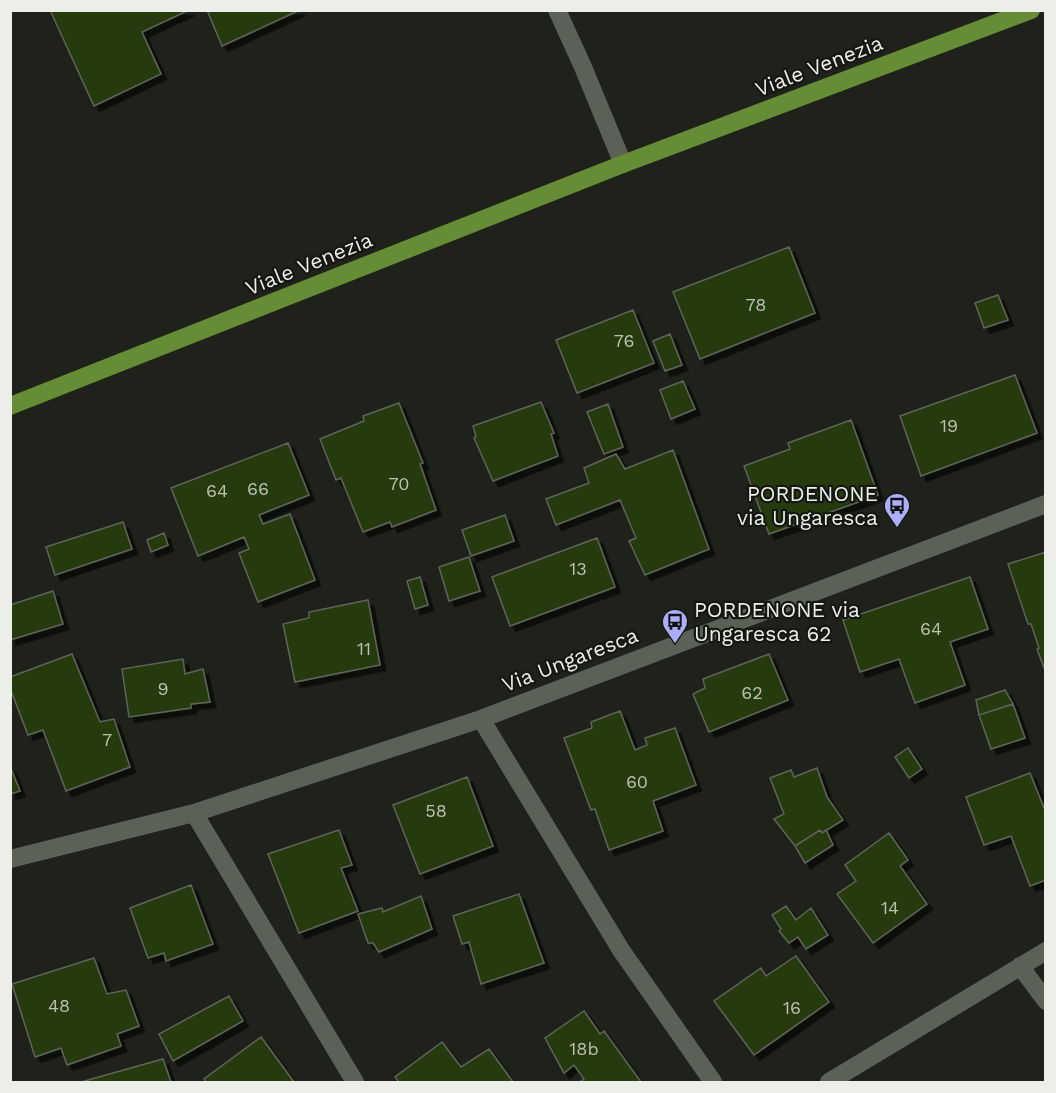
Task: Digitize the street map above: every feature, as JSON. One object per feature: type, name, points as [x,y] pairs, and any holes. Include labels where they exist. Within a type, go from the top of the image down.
[{"type":"main road","name":"Viale Venezia","points":[[10,406],[623,164],[1031,10]]},
{"type":"street","points":[[557,10],[623,164]]},
{"type":"street","name":"Via Ungaresca","points":[[10,859],[194,813],[481,718],[1046,504]]},
{"type":"street","points":[[481,718],[621,950],[713,1083]]},
{"type":"street","points":[[194,813],[355,1083]]},
{"type":"street","points":[[829,1083],[1046,951]]},
{"type":"street","points":[[1020,966],[1046,1001]]},
{"type":"building","points":[[50,10],[189,10],[142,32],[161,74],[94,106]]},
{"type":"building","points":[[207,10],[300,10],[222,46]]},
{"type":"building","points":[[789,247],[815,313],[700,359],[673,292]]},
{"type":"building","points":[[998,295],[1008,320],[984,328],[975,303]]},
{"type":"building","points":[[633,310],[654,363],[577,393],[556,340]]},
{"type":"building","points":[[670,334],[682,365],[665,371],[653,341]]},
{"type":"building","points":[[1015,375],[1037,433],[921,476],[900,416]]},
{"type":"building","points":[[683,381],[695,409],[671,419],[660,390]]},
{"type":"building","points":[[541,402],[554,433],[551,434],[558,456],[493,481],[474,438],[476,436],[473,426]]},
{"type":"building","points":[[399,403],[423,463],[420,464],[436,510],[392,527],[390,522],[363,532],[341,478],[336,480],[320,439],[364,421],[363,416]]},
{"type":"building","points":[[608,404],[623,447],[604,454],[587,412]]},
{"type":"building","points":[[851,420],[878,495],[769,534],[744,466],[790,449],[788,443]]},
{"type":"building","points":[[288,443],[309,495],[259,515],[263,524],[290,514],[315,580],[258,602],[239,553],[249,549],[244,537],[198,556],[171,488]]},
{"type":"building","points":[[673,450],[709,549],[645,575],[629,541],[636,538],[620,500],[556,525],[546,499],[589,483],[584,468],[616,454],[625,469]]},
{"type":"building","points":[[505,515],[514,541],[471,556],[462,530]]},
{"type":"building","points":[[123,522],[132,549],[55,575],[46,547]]},
{"type":"building","points":[[164,533],[168,545],[151,552],[147,540]]},
{"type":"building","points":[[597,538],[615,587],[510,626],[492,577]]},
{"type":"building","points":[[1046,552],[1046,673],[1031,624],[1028,624],[1008,564]]},
{"type":"building","points":[[469,557],[480,591],[449,601],[439,567]]},
{"type":"building","points":[[420,577],[428,605],[415,609],[407,581]]},
{"type":"building","points":[[970,577],[988,629],[950,642],[965,685],[915,703],[899,659],[860,672],[843,620]]},
{"type":"building","points":[[53,591],[63,624],[10,640],[10,605]]},
{"type":"building","points":[[368,600],[380,665],[295,682],[283,624],[309,618],[309,612]]},
{"type":"building","points":[[72,654],[100,722],[114,719],[130,767],[66,791],[43,730],[28,735],[10,688],[10,677]]},
{"type":"building","points":[[769,654],[788,700],[709,732],[693,694],[705,688],[703,679]]},
{"type":"building","points":[[183,659],[185,674],[203,669],[210,702],[191,704],[191,708],[129,717],[122,669]]},
{"type":"building","points":[[1005,690],[1013,704],[979,715],[976,700]]},
{"type":"building","points":[[1013,704],[1025,738],[991,749],[979,715]]},
{"type":"building","points":[[620,711],[635,750],[647,745],[645,738],[675,728],[696,785],[653,801],[663,831],[609,850],[595,809],[591,810],[564,738],[592,728],[591,722]]},
{"type":"building","points":[[908,748],[922,769],[909,778],[895,757]]},
{"type":"building","points":[[10,766],[20,791],[10,794]]},
{"type":"building","points":[[817,768],[827,797],[843,820],[822,833],[820,830],[795,846],[774,819],[784,814],[770,778],[791,770],[794,777]]},
{"type":"building","points":[[1030,773],[1046,813],[1046,880],[1030,886],[1011,836],[984,845],[966,797]]},
{"type":"building","points":[[467,777],[493,846],[420,874],[393,805]]},
{"type":"building","points":[[339,830],[352,865],[341,868],[358,911],[299,933],[268,854]]},
{"type":"building","points":[[820,830],[822,833],[826,830],[833,845],[805,863],[795,846]]},
{"type":"building","points":[[889,833],[908,860],[900,866],[927,904],[873,943],[837,894],[856,881],[845,865]]},
{"type":"building","points":[[191,885],[213,944],[166,961],[164,953],[148,958],[130,908]]},
{"type":"building","points":[[519,894],[544,963],[481,984],[469,942],[462,944],[453,916]]},
{"type":"building","points":[[421,896],[432,929],[379,952],[373,943],[368,943],[358,914],[382,908],[383,912]]},
{"type":"building","points":[[786,906],[796,920],[811,908],[828,935],[806,949],[798,937],[789,943],[779,931],[781,929],[772,915]]},
{"type":"building","points":[[796,956],[829,1002],[754,1055],[714,1001],[761,968],[766,976]]},
{"type":"building","points":[[94,958],[107,994],[126,990],[139,1026],[117,1034],[121,1046],[67,1065],[61,1048],[35,1057],[12,984]]},
{"type":"building","points":[[229,996],[243,1021],[173,1061],[159,1034]]},
{"type":"building","points":[[584,1011],[600,1034],[604,1031],[641,1082],[580,1082],[584,1079],[574,1065],[564,1073],[545,1038]]},
{"type":"building","points":[[261,1037],[294,1082],[206,1082],[204,1079]]},
{"type":"building","points":[[442,1042],[461,1067],[489,1049],[513,1082],[399,1082],[395,1077]]},
{"type":"building","points":[[163,1059],[171,1082],[81,1082]]},
{"type":"place","name":"PORDENONE via Ungaresca","points":[[897,529]]},
{"type":"place","name":"PORDENONE via Ungaresca 62","points":[[675,645]]}]
